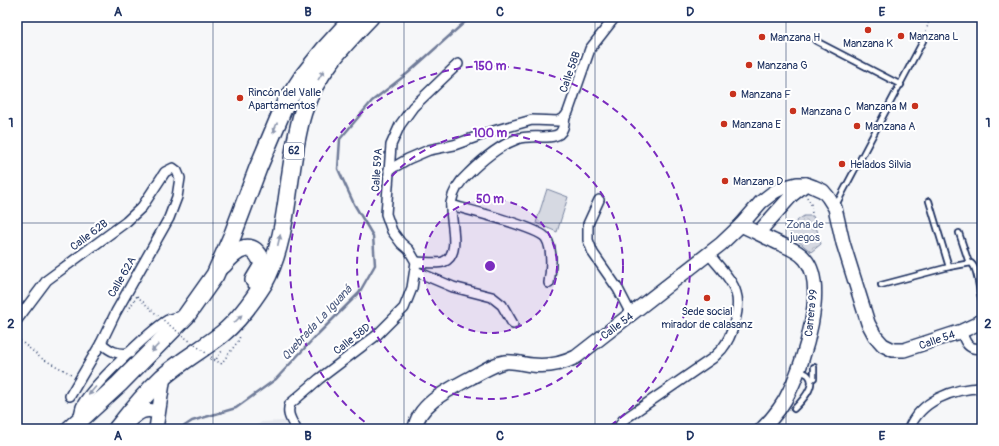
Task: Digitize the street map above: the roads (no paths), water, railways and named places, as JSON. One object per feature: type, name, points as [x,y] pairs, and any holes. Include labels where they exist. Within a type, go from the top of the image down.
[{"type":"highway","name":"62","points":[[117,429],[134,407],[164,376],[221,335],[242,314],[252,301],[264,281],[278,245],[286,206],[291,165],[303,112],[321,74],[342,47],[370,17]]},
{"type":"highway","name":"62","points":[[74,425],[119,384],[186,316],[215,275],[233,234],[258,168],[286,104],[304,75],[344,24]]},
{"type":"highway","points":[[215,275],[230,257],[239,250],[246,248],[254,250],[260,256],[263,265],[253,283],[252,301]]},
{"type":"street","name":"Calle 58B","points":[[451,205],[451,201],[458,186],[466,175],[486,157],[499,148],[518,138],[531,136],[554,136],[560,133],[563,129],[565,117],[590,49],[615,17]]},
{"type":"street","name":"Calle 59A","points":[[415,266],[410,250],[401,243],[392,231],[386,214],[391,145],[400,124],[413,107],[458,64]]},
{"type":"street","points":[[389,170],[408,159],[430,150],[454,145],[490,132],[532,120],[558,121],[565,117]]},
{"type":"street","name":"Calle 62B","points":[[17,320],[47,280],[126,222],[142,207],[164,172],[173,168]]},
{"type":"street","name":"Calle 62A","points":[[70,396],[101,343],[169,218],[177,197],[180,178],[177,171],[173,168]]},
{"type":"street","name":"Calle 54","points":[[415,429],[417,420],[431,404],[444,393],[492,366],[506,362],[546,366],[562,363],[576,357],[722,244],[762,202],[774,192],[791,185],[823,191],[835,208],[843,243],[868,323],[879,342],[893,350],[904,350],[962,331],[982,320]]},
{"type":"street","points":[[758,233],[789,198],[802,187]]},
{"type":"street","points":[[599,200],[588,224],[588,240],[593,253],[618,289],[632,314]]},
{"type":"street","points":[[415,266],[442,262],[452,255],[454,247],[451,205],[523,226],[545,237],[550,247],[551,271],[549,283]]},
{"type":"street","name":"Carrera 99","points":[[741,225],[800,254],[805,258],[812,270],[815,290],[806,347],[799,371],[790,391],[780,407],[762,429]]},
{"type":"street","points":[[618,429],[623,420],[713,358],[727,341],[736,316],[736,293],[732,284],[709,254]]},
{"type":"street","points":[[415,266],[453,287],[492,296],[502,305],[513,324]]},
{"type":"street","name":"Calle 58D","points":[[296,429],[288,414],[290,404],[377,335],[404,308],[412,288],[415,266]]},
{"type":"street","points":[[74,425],[81,406],[90,393],[110,371],[169,319],[186,316]]},
{"type":"street","points":[[962,331],[964,341],[977,349],[982,348]]},
{"type":"street","points":[[101,343],[116,353],[122,354],[130,352]]},
{"type":"street","points":[[101,343],[112,362],[110,371]]},
{"type":"street","points":[[156,429],[164,376]]},
{"type":"street","points":[[909,429],[912,420],[929,403],[953,392],[982,388]]},
{"type":"street","points":[[120,429],[136,415],[146,410],[158,412]]},
{"type":"lane","points":[[835,208],[923,41]]},
{"type":"lane","points":[[816,42],[901,85]]},
{"type":"lane","points":[[929,201],[949,267]]},
{"type":"lane","points":[[959,233],[969,263],[975,267],[978,289],[982,301]]},
{"type":"lane","points":[[881,285],[969,263]]},
{"type":"lane","points":[[794,409],[805,396],[811,380],[814,378],[814,367]]},
{"type":"lane","points":[[799,371],[808,374],[811,380]]},
{"type":"waterway","name":"Quebrada La Iguaná","points":[[180,429],[192,421],[236,408],[276,379],[359,293],[375,265],[373,236],[354,204],[338,169],[340,139],[372,101],[408,73],[469,17]]},
{"type":"place","name":"Manzana K","points":[[868,30]]},
{"type":"place","name":"Manzana L","points":[[901,36]]},
{"type":"place","name":"Manzana H","points":[[762,37]]},
{"type":"place","name":"Manzana G","points":[[749,65]]},
{"type":"place","name":"Manzana F","points":[[733,94]]},
{"type":"place","name":"Rincón del Valle Apartamentos","points":[[240,98]]},
{"type":"place","name":"Manzana M","points":[[915,106]]},
{"type":"place","name":"Manzana C","points":[[793,111]]},
{"type":"place","name":"Manzana E","points":[[724,124]]},
{"type":"place","name":"Manzana A","points":[[857,126]]},
{"type":"place","name":"Helados Silvia","points":[[842,164]]},
{"type":"place","name":"Manzana D","points":[[725,181]]},
{"type":"place","name":"Sede social mirador de calasanz","points":[[707,298]]},
{"type":"park label","name":"Zona de juegos","points":[[805,230]]}]
